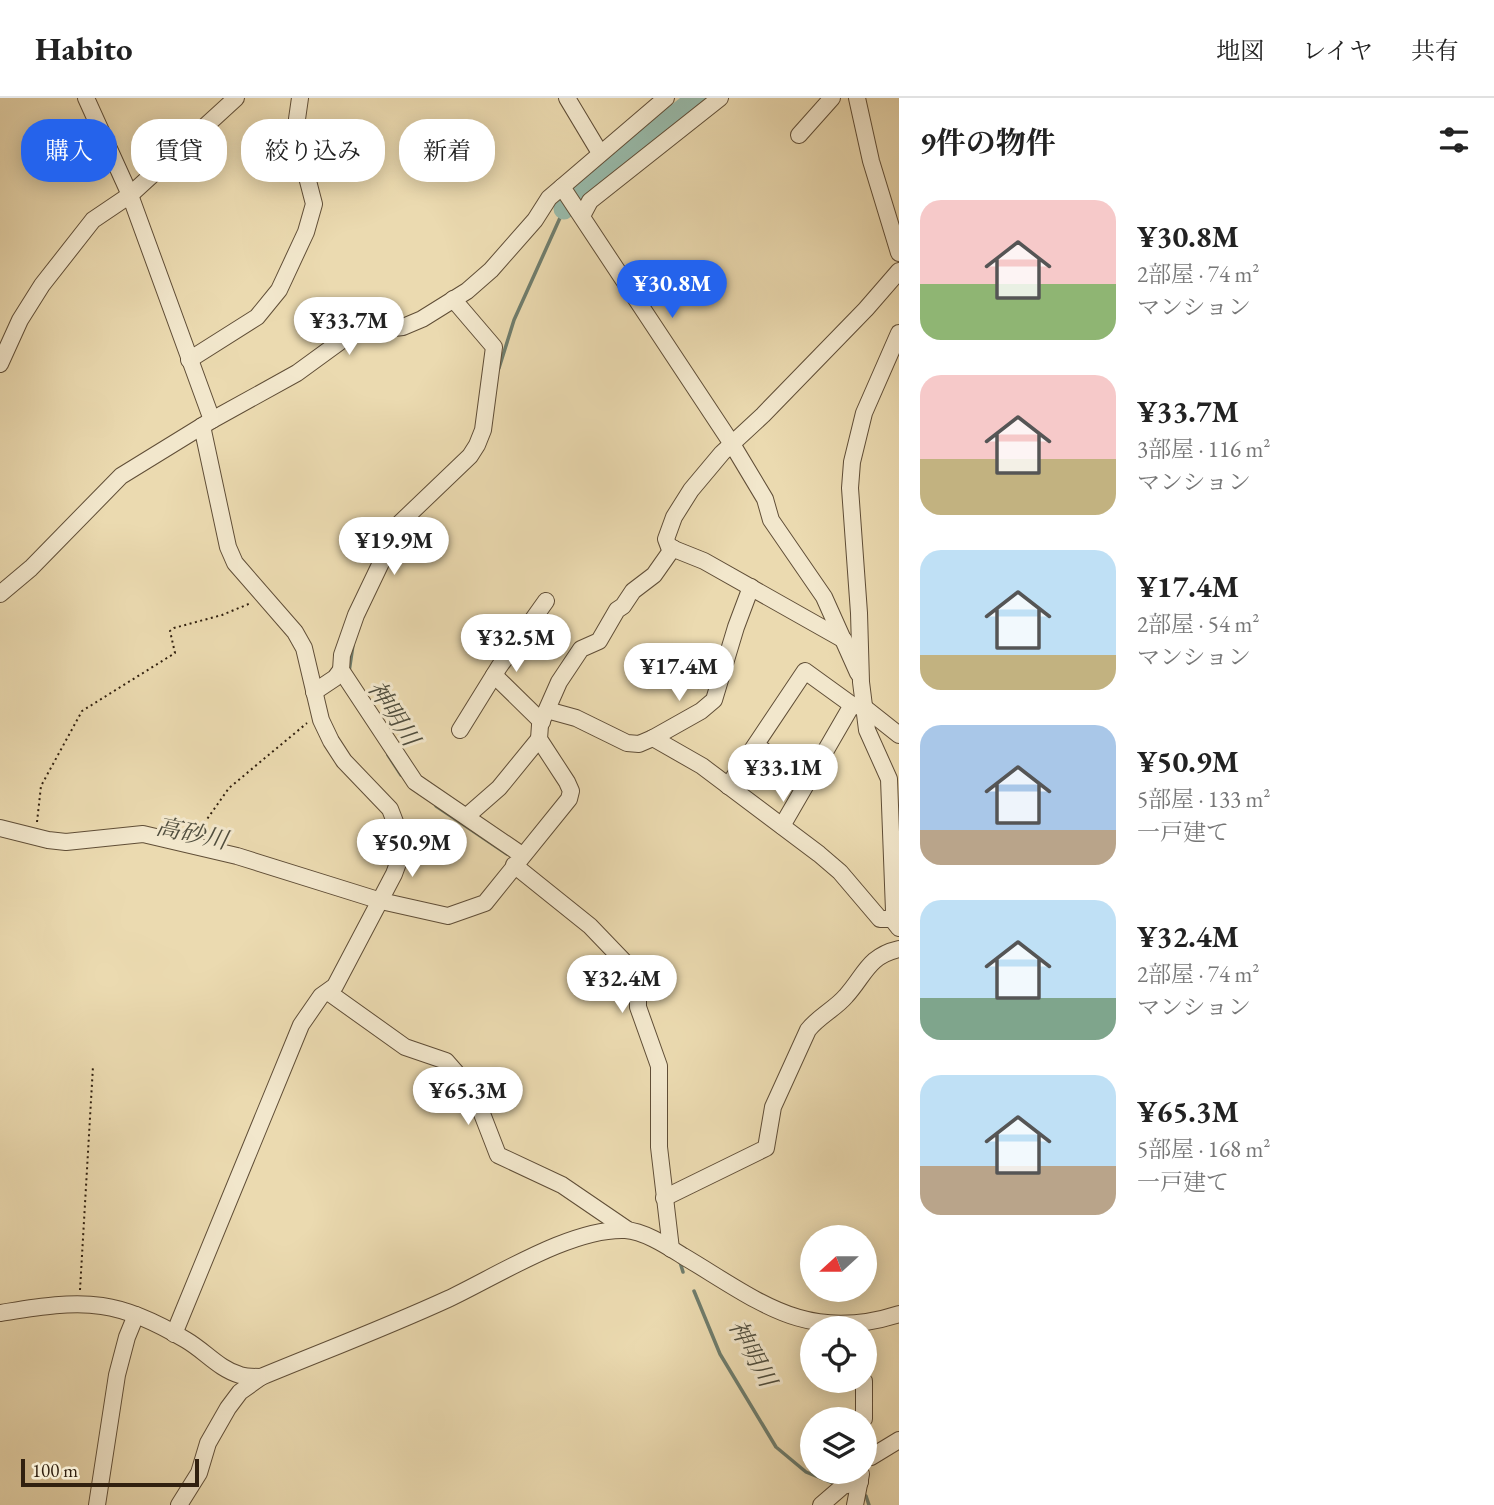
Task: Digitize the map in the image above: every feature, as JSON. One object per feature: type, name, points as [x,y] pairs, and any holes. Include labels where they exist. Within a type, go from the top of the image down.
[{"type":"street","points":[[86,98],[130,195],[189,360],[207,423],[228,547],[235,563],[295,632],[304,648],[319,714],[331,741],[344,761],[390,809],[398,824],[402,841],[401,855],[381,901],[335,986],[321,996],[301,1025],[174,1334]]},
{"type":"street","points":[[0,364],[20,320],[42,285],[93,220],[130,195],[236,98]]},
{"type":"street","points":[[189,360],[257,317],[279,290],[306,232],[314,204],[302,159],[297,119],[300,98]]},
{"type":"street","points":[[567,98],[600,153]]},
{"type":"street","points":[[0,594],[31,568],[121,476],[207,423],[297,373],[356,330],[373,326],[385,329],[403,327],[422,319],[453,299],[491,270],[535,220],[549,198],[666,98]]},
{"type":"street","points":[[581,216],[590,201],[720,98]]},
{"type":"street","points":[[799,135],[832,98]]},
{"type":"street","points":[[857,98],[871,161],[899,253]]},
{"type":"street","points":[[562,187],[732,444],[765,499],[771,520],[824,597],[861,682]]},
{"type":"street","points":[[844,640],[704,561],[669,547],[666,539],[674,517],[691,490],[732,444],[866,309],[899,271]]},
{"type":"street","points":[[314,692],[335,678],[341,670],[342,655],[356,615],[400,523],[470,456],[483,430],[494,346],[453,299]]},
{"type":"street","points":[[782,827],[807,782],[858,706],[861,682],[850,488],[852,462],[864,413],[899,333]]},
{"type":"street","points":[[467,816],[499,788],[540,739],[544,716],[559,682],[581,649],[598,641],[617,610],[633,591],[654,575],[673,548]]},
{"type":"street","points":[[494,675],[544,716],[576,718],[627,743],[639,744],[701,711],[714,700],[751,587]]},
{"type":"street","points":[[460,730],[494,675],[546,601]]},
{"type":"street","points":[[341,670],[415,782],[467,816],[518,860],[590,926],[638,975],[638,1007],[659,1066],[659,1147],[671,1249]]},
{"type":"street","points":[[728,786],[805,671],[899,734]]},
{"type":"street","points":[[653,738],[702,766],[782,827],[840,872],[880,919],[895,923],[889,779],[858,706]]},
{"type":"street","points":[[0,828],[66,842],[143,834],[237,856],[381,901],[448,916],[485,903],[569,799],[571,791],[568,782],[540,739]]},
{"type":"street","points":[[756,745],[807,782]]},
{"type":"street","points":[[664,1198],[766,1148],[773,1107],[808,1030],[815,1020],[845,998],[873,959],[899,949]]},
{"type":"street","points":[[328,992],[405,1047],[446,1061],[474,1093],[498,1155],[562,1185],[628,1230],[671,1249],[768,1306],[800,1319]]},
{"type":"street","points":[[179,1505],[200,1473],[208,1443],[228,1408],[240,1392],[261,1377],[446,1300],[570,1240],[628,1230]]},
{"type":"street","points":[[0,1313],[79,1305],[102,1306],[136,1315],[189,1341],[216,1363],[240,1375],[261,1377]]},
{"type":"street","points":[[877,1321],[899,1314]]},
{"type":"street","points":[[97,1505],[117,1375],[136,1315]]},
{"type":"street","points":[[877,1453],[899,1440]]},
{"type":"street","points":[[821,1505],[847,1484]]},
{"type":"street","points":[[855,1505],[860,1484]]},
{"type":"path","points":[[36,837],[41,786],[82,710],[176,653],[170,631],[174,628],[222,615],[264,598]]},
{"type":"path","points":[[189,845],[229,788],[319,714]]},
{"type":"path","points":[[79,1305],[93,1066]]},
{"type":"waterway","name":"神明川","points":[[564,209],[598,176],[697,98]]},
{"type":"waterway","name":"神明川","points":[[499,368],[514,320],[564,209]]},
{"type":"waterway","name":"神明川","points":[[349,672],[353,645]]},
{"type":"waterway","name":"神明川","points":[[388,755],[401,775]]},
{"type":"waterway","name":"神明川","points":[[436,806],[507,854]]},
{"type":"waterway","name":"神明川","points":[[680,1262],[683,1272]]},
{"type":"waterway","name":"神明川","points":[[694,1291],[720,1354],[776,1447],[800,1467]]},
{"type":"waterway","name":"神明川","points":[[866,1496],[869,1505]]},
{"type":"water label","name":"高砂川","points":[[192,833]]}]
